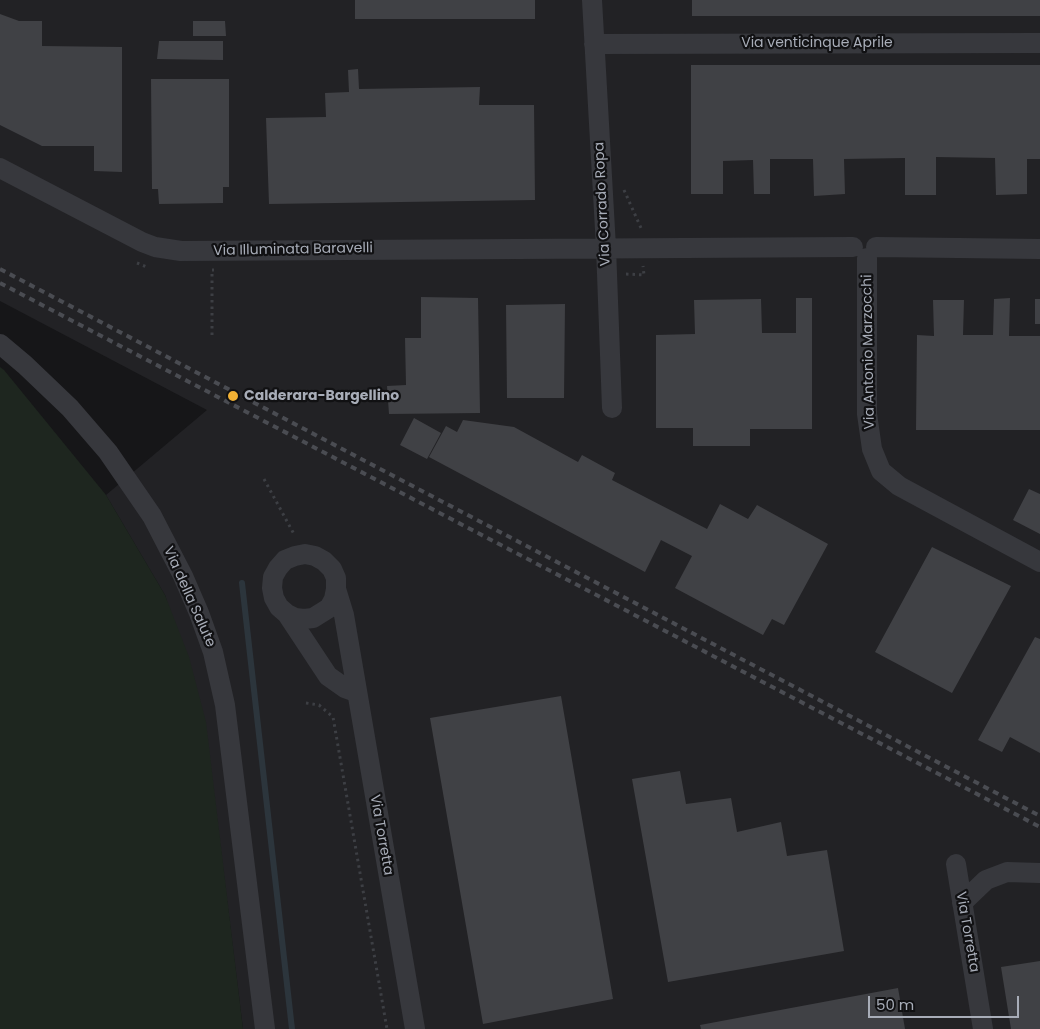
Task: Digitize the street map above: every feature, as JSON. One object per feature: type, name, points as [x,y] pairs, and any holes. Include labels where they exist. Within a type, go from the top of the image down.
[{"type":"street","name":"Via Corrado Ropa","points":[[592,0],[606,248],[612,408]]},
{"type":"street","name":"Via venticinque Aprile","points":[[594,44],[1040,43]]},
{"type":"street","name":"Via Illuminata Baravelli","points":[[0,168],[142,242],[181,251],[606,248]]},
{"type":"street","points":[[606,248],[1040,250]]},
{"type":"street","name":"Via Antonio Marzocchi","points":[[865,250],[867,414],[872,449],[881,470],[899,486],[1040,562]]},
{"type":"street","name":"Via della Salute","points":[[0,344],[25,364],[70,408],[108,452],[152,516],[199,613],[213,652],[225,704],[264,1029]]},
{"type":"street","points":[[305,554],[285,560],[273,577],[272,588],[274,598],[279,607],[295,618],[313,618],[329,608],[334,599],[336,589]]},
{"type":"street","name":"Via Torretta","points":[[305,554],[315,556],[324,561],[332,569],[336,578],[336,589],[344,615],[415,1029]]},
{"type":"street","points":[[287,614],[328,676],[345,688],[356,692]]},
{"type":"street","points":[[313,618],[331,626],[348,642]]},
{"type":"street","name":"Via Torretta","points":[[956,864],[983,1029]]},
{"type":"street","points":[[962,903],[986,880],[1007,872],[1040,873]]},
{"type":"path","points":[[607,274],[644,275],[642,232],[624,189]]},
{"type":"path","points":[[212,334],[212,270],[222,270]]},
{"type":"path","points":[[264,479],[305,554]]},
{"type":"path","points":[[306,702],[319,705],[333,717],[387,1029]]},
{"type":"shaded area","points":[[0,0],[1040,0],[1040,1029],[243,1029],[205,722],[165,595],[106,495],[207,410],[0,301]]},
{"type":"shaded area","points":[[0,367],[106,495],[165,595],[189,657],[206,722],[243,1029],[0,1029]]},
{"type":"building","points":[[355,0],[535,0],[535,19],[355,19]]},
{"type":"building","points":[[692,0],[1040,0],[1040,16],[692,16]]},
{"type":"building","points":[[0,14],[19,21],[42,21],[42,46],[122,47],[122,172],[94,171],[94,146],[42,146],[0,125]]},
{"type":"building","points":[[193,21],[225,21],[226,36],[193,36]]},
{"type":"building","points":[[159,41],[223,41],[223,60],[157,59]]},
{"type":"building","points":[[691,65],[1040,65],[1040,159],[1027,159],[1027,194],[996,195],[995,158],[936,157],[936,195],[905,195],[905,158],[844,159],[845,194],[814,196],[813,159],[770,159],[770,194],[754,194],[753,160],[723,161],[723,194],[691,194]]},
{"type":"building","points":[[358,69],[359,89],[480,87],[479,105],[534,105],[535,200],[269,204],[266,118],[326,117],[325,93],[349,92],[348,70]]},
{"type":"building","points":[[151,79],[229,79],[229,187],[223,187],[223,203],[159,204],[158,189],[152,189]]},
{"type":"building","points":[[421,297],[478,298],[480,413],[389,414],[387,386],[406,385],[405,338],[421,338]]},
{"type":"building","points":[[796,298],[812,298],[812,429],[750,429],[750,446],[693,446],[693,428],[656,428],[656,335],[695,334],[694,300],[761,299],[762,333],[796,333]]},
{"type":"building","points":[[1010,298],[1009,336],[1040,336],[1040,430],[916,430],[917,335],[934,336],[933,300],[964,300],[963,335],[993,335],[994,299]]},
{"type":"building","points":[[1035,299],[1040,299],[1040,324],[1035,324]]},
{"type":"building","points":[[565,304],[564,398],[507,398],[506,305]]},
{"type":"building","points":[[414,418],[441,433],[427,459],[400,445]]},
{"type":"building","points":[[463,420],[514,427],[578,462],[582,455],[615,473],[612,480],[707,529],[720,504],[748,519],[757,505],[828,544],[784,625],[772,619],[763,635],[675,588],[692,556],[661,540],[645,572],[429,457],[446,426],[457,432]]},
{"type":"building","points":[[1029,489],[1040,494],[1040,534],[1013,520]]},
{"type":"building","points":[[932,547],[1011,586],[952,693],[875,652]]},
{"type":"building","points":[[1035,637],[1040,639],[1040,753],[1010,737],[1002,752],[978,740]]},
{"type":"building","points":[[561,696],[613,999],[483,1024],[430,718]]},
{"type":"building","points":[[680,771],[686,804],[731,798],[737,832],[781,822],[787,856],[827,850],[844,951],[668,982],[632,779]]},
{"type":"building","points":[[1040,961],[1040,1029],[1011,1029],[1001,967]]},
{"type":"building","points":[[898,988],[905,1029],[701,1029],[700,1025]]},
{"type":"waterway","points":[[242,583],[292,1029]]},
{"type":"railway","points":[[0,269],[1040,816]]},
{"type":"railway","points":[[0,283],[1040,827]]},
{"type":"place","name":"Calderara-Bargellino","points":[[233,396]]}]
